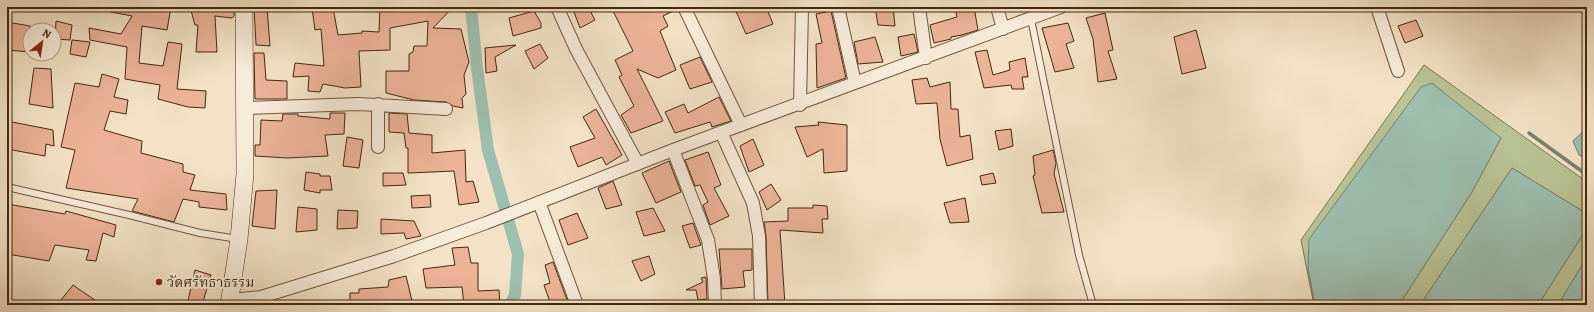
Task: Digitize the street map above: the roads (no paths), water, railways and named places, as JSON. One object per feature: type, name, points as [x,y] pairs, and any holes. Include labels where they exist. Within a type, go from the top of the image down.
[{"type":"street","points":[[557,7],[576,49],[638,164]]},
{"type":"street","points":[[684,7],[741,125]]},
{"type":"street","points":[[800,105],[802,7]]},
{"type":"street","points":[[838,7],[855,83]]},
{"type":"street","points":[[919,7],[926,58]]},
{"type":"street","points":[[996,7],[1003,29]]},
{"type":"street","points":[[245,13],[246,174],[230,303],[268,295],[394,256],[486,223],[721,132],[800,105],[815,97],[926,58],[1061,7]]},
{"type":"street","points":[[1377,7],[1398,71]]},
{"type":"street","points":[[246,108],[378,104],[446,109]]},
{"type":"street","points":[[378,104],[378,147]]},
{"type":"street","points":[[721,132],[753,203],[759,236],[761,305]]},
{"type":"street","points":[[673,150],[708,240],[714,279],[715,305]]},
{"type":"street","points":[[537,203],[578,305]]},
{"type":"lane","points":[[1031,18],[1079,255],[1093,305]]},
{"type":"lane","points":[[7,187],[129,214],[200,233],[239,239]]},
{"type":"waterway","points":[[471,7],[477,68],[488,150],[518,254],[515,295],[510,305]]},
{"type":"waterway","points":[[1529,133],[1587,175]]},
{"type":"place","name":"วัดศรัทธาธรรม","points":[[159,282]]}]
